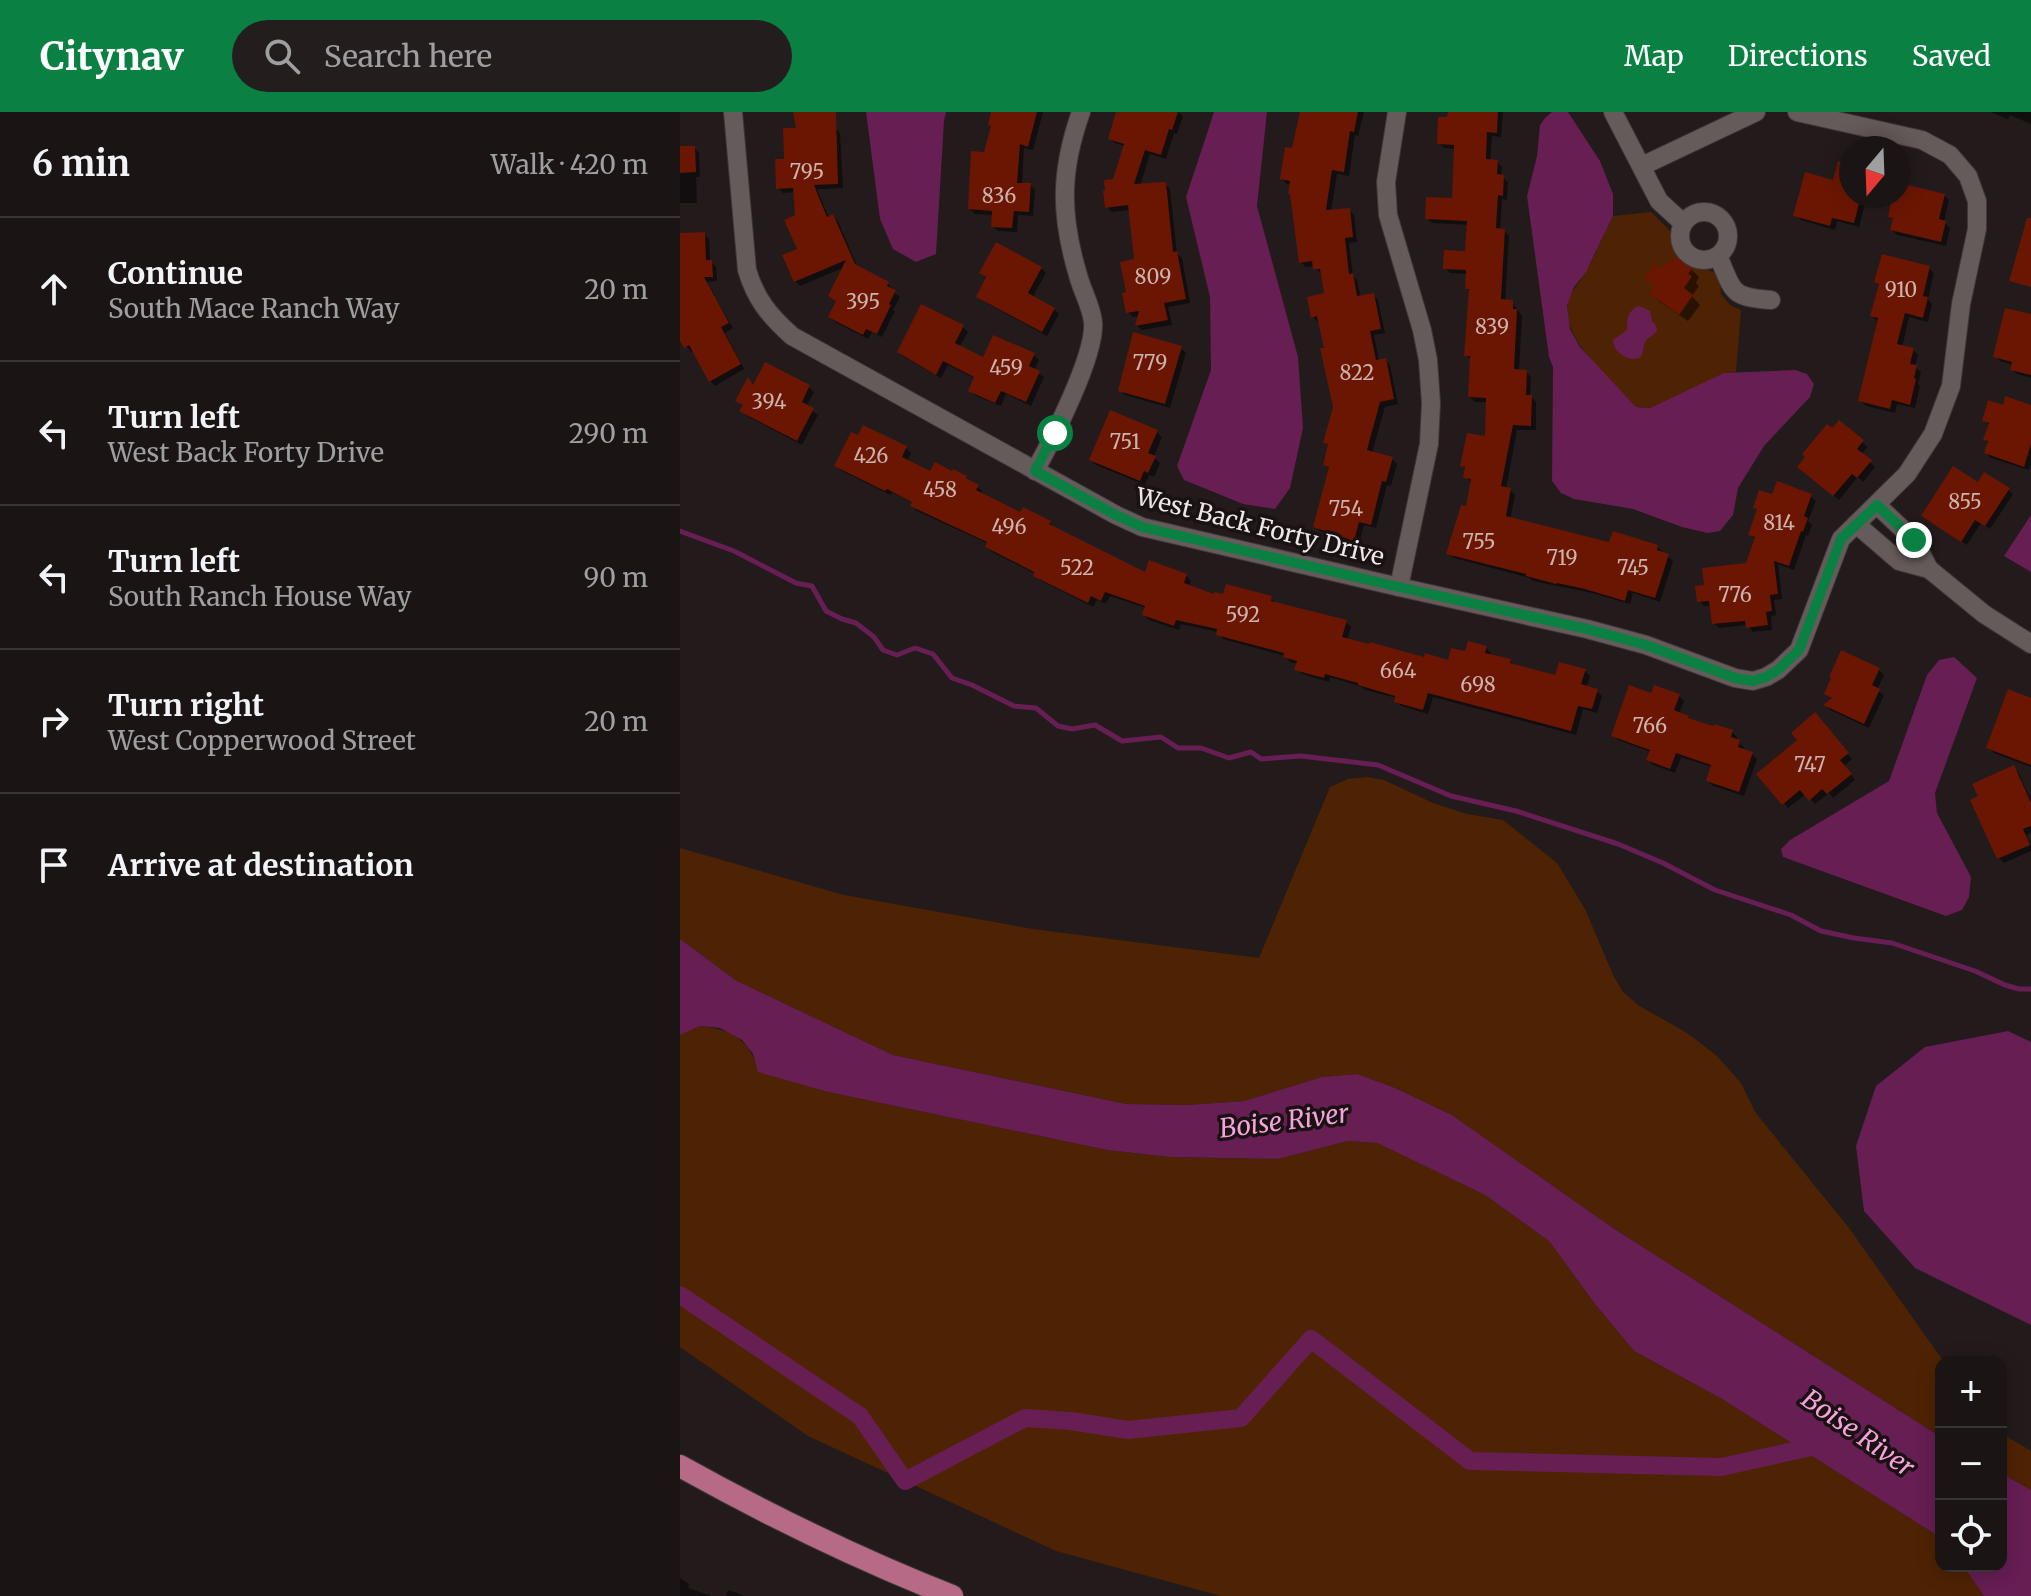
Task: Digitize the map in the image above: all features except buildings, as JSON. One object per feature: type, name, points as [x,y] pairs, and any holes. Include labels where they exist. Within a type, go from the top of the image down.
[{"type":"main road","points":[[680,1466],[846,1552],[952,1596]]},
{"type":"street","name":"West Back Forty Drive","points":[[733,112],[747,270],[768,314],[792,336],[1142,527],[1601,633],[1646,645],[1735,678],[1753,681],[1766,677],[1799,650],[1841,539],[1856,524]]},
{"type":"street","points":[[1035,471],[1079,376],[1093,324],[1065,221],[1067,158],[1081,112]]},
{"type":"street","points":[[1397,112],[1386,182],[1388,215],[1422,330],[1431,403],[1429,444],[1399,587]]},
{"type":"street","points":[[1613,112],[1659,201],[1683,223]]},
{"type":"street","points":[[1642,166],[1756,112]]},
{"type":"street","points":[[1797,112],[1922,140],[1950,155],[1968,176],[1977,201],[1977,229],[1961,304],[1951,386],[1933,434],[1907,474],[1856,524],[1899,561],[1929,569]]},
{"type":"street","points":[[1710,213],[1723,221],[1727,243],[1718,256],[1702,261],[1694,259],[1687,255],[1679,240],[1683,223],[1695,214],[1710,213]]},
{"type":"street","points":[[1718,256],[1734,291],[1742,297],[1771,300]]},
{"type":"street","points":[[1877,505],[1914,540],[1929,569],[1984,614],[2031,644]]},
{"type":"shaded area","points":[[1651,212],[1670,231],[1678,254],[1692,264],[1716,273],[1720,279],[1721,294],[1730,305],[1741,310],[1736,372],[1724,374],[1650,408],[1636,407],[1591,360],[1572,331],[1568,303],[1613,216]]},
{"type":"shaded area","points":[[1367,777],[1384,780],[1433,803],[1467,814],[1503,820],[1557,863],[1585,909],[1623,992],[1717,1056],[1741,1083],[1755,1112],[1849,1228],[1940,1356],[1935,1356],[1935,1433],[1613,1228],[1452,1115],[1393,1087],[1357,1074],[1322,1077],[1244,1101],[1187,1105],[1126,1104],[893,1055],[737,981],[680,939],[680,848],[844,895],[1033,929],[1259,958],[1330,787],[1348,779]]},
{"type":"shaded area","points":[[700,1026],[722,1030],[745,1044],[759,1072],[828,1092],[1107,1150],[1169,1157],[1278,1159],[1348,1141],[1377,1143],[1485,1195],[1549,1241],[1634,1351],[1722,1399],[1935,1534],[1935,1572],[1967,1572],[1984,1596],[1221,1596],[1056,1551],[808,1436],[680,1347],[680,1035]]},
{"type":"shaded area","points":[[2007,1437],[2031,1451],[2031,1490],[2007,1476]]},
{"type":"water","points":[[866,112],[946,112],[936,254],[916,262],[893,249],[880,219]]},
{"type":"water","points":[[1214,112],[1267,112],[1257,206],[1298,357],[1303,428],[1290,488],[1275,509],[1243,504],[1184,480],[1177,466],[1211,370],[1210,297],[1186,197]]},
{"type":"water","points":[[1552,112],[1568,112],[1600,161],[1613,194],[1613,216],[1586,272],[1574,287],[1567,306],[1570,329],[1580,347],[1636,407],[1650,408],[1724,373],[1795,370],[1807,374],[1814,384],[1810,397],[1764,446],[1738,488],[1733,515],[1720,531],[1708,533],[1633,509],[1574,499],[1561,493],[1552,481],[1553,367],[1549,357],[1527,196],[1537,156],[1540,125]]},
{"type":"water","points":[[1638,306],[1650,311],[1657,329],[1646,341],[1641,357],[1632,359],[1619,353],[1613,340],[1627,330],[1628,316]]},
{"type":"water","points":[[2031,515],[2031,572],[2004,556]]},
{"type":"water","points":[[1954,657],[1977,678],[1935,793],[1937,813],[1971,877],[1969,897],[1962,910],[1946,916],[1783,857],[1781,849],[1790,840],[1889,781],[1927,675],[1939,660]]},
{"type":"water","name":"Boise River","points":[[680,939],[737,981],[893,1055],[1126,1104],[1187,1105],[1244,1101],[1322,1077],[1357,1074],[1393,1087],[1452,1115],[1613,1228],[1935,1433],[1935,1534],[1722,1399],[1634,1351],[1549,1241],[1485,1195],[1377,1143],[1348,1141],[1278,1159],[1169,1157],[1107,1150],[828,1092],[758,1072],[753,1054],[742,1040],[720,1028],[700,1026],[680,1035]]},
{"type":"water","points":[[2008,1031],[2031,1042],[2031,1325],[1915,1268],[1864,1211],[1856,1146],[1876,1086],[1925,1047]]},
{"type":"water","points":[[2007,1476],[2031,1490],[2031,1596],[1984,1596],[1967,1572],[2007,1572]]},
{"type":"waterway","points":[[680,531],[734,551],[796,583],[812,586],[826,611],[856,623],[874,637],[883,650],[897,655],[915,648],[933,654],[952,678],[1014,706],[1036,708],[1058,726],[1072,729],[1095,725],[1122,741],[1161,737],[1178,748],[1201,748],[1229,758],[1251,752],[1261,759],[1301,756],[1378,765],[1451,796],[1516,811],[1618,844],[1715,890],[1791,915],[1821,931],[1892,943],[1975,971],[2005,985],[2031,989]]},
{"type":"waterway","name":"Boise River","points":[[680,1295],[860,1416],[905,1481],[1025,1418],[1128,1430],[1241,1418],[1311,1339],[1470,1461],[1721,1467],[1825,1444]]},
{"type":"route","points":[[1055,433],[1035,471],[1142,527],[1587,629],[1646,645],[1735,678],[1753,681],[1778,670],[1799,650],[1841,539],[1877,505],[1914,540]]}]
